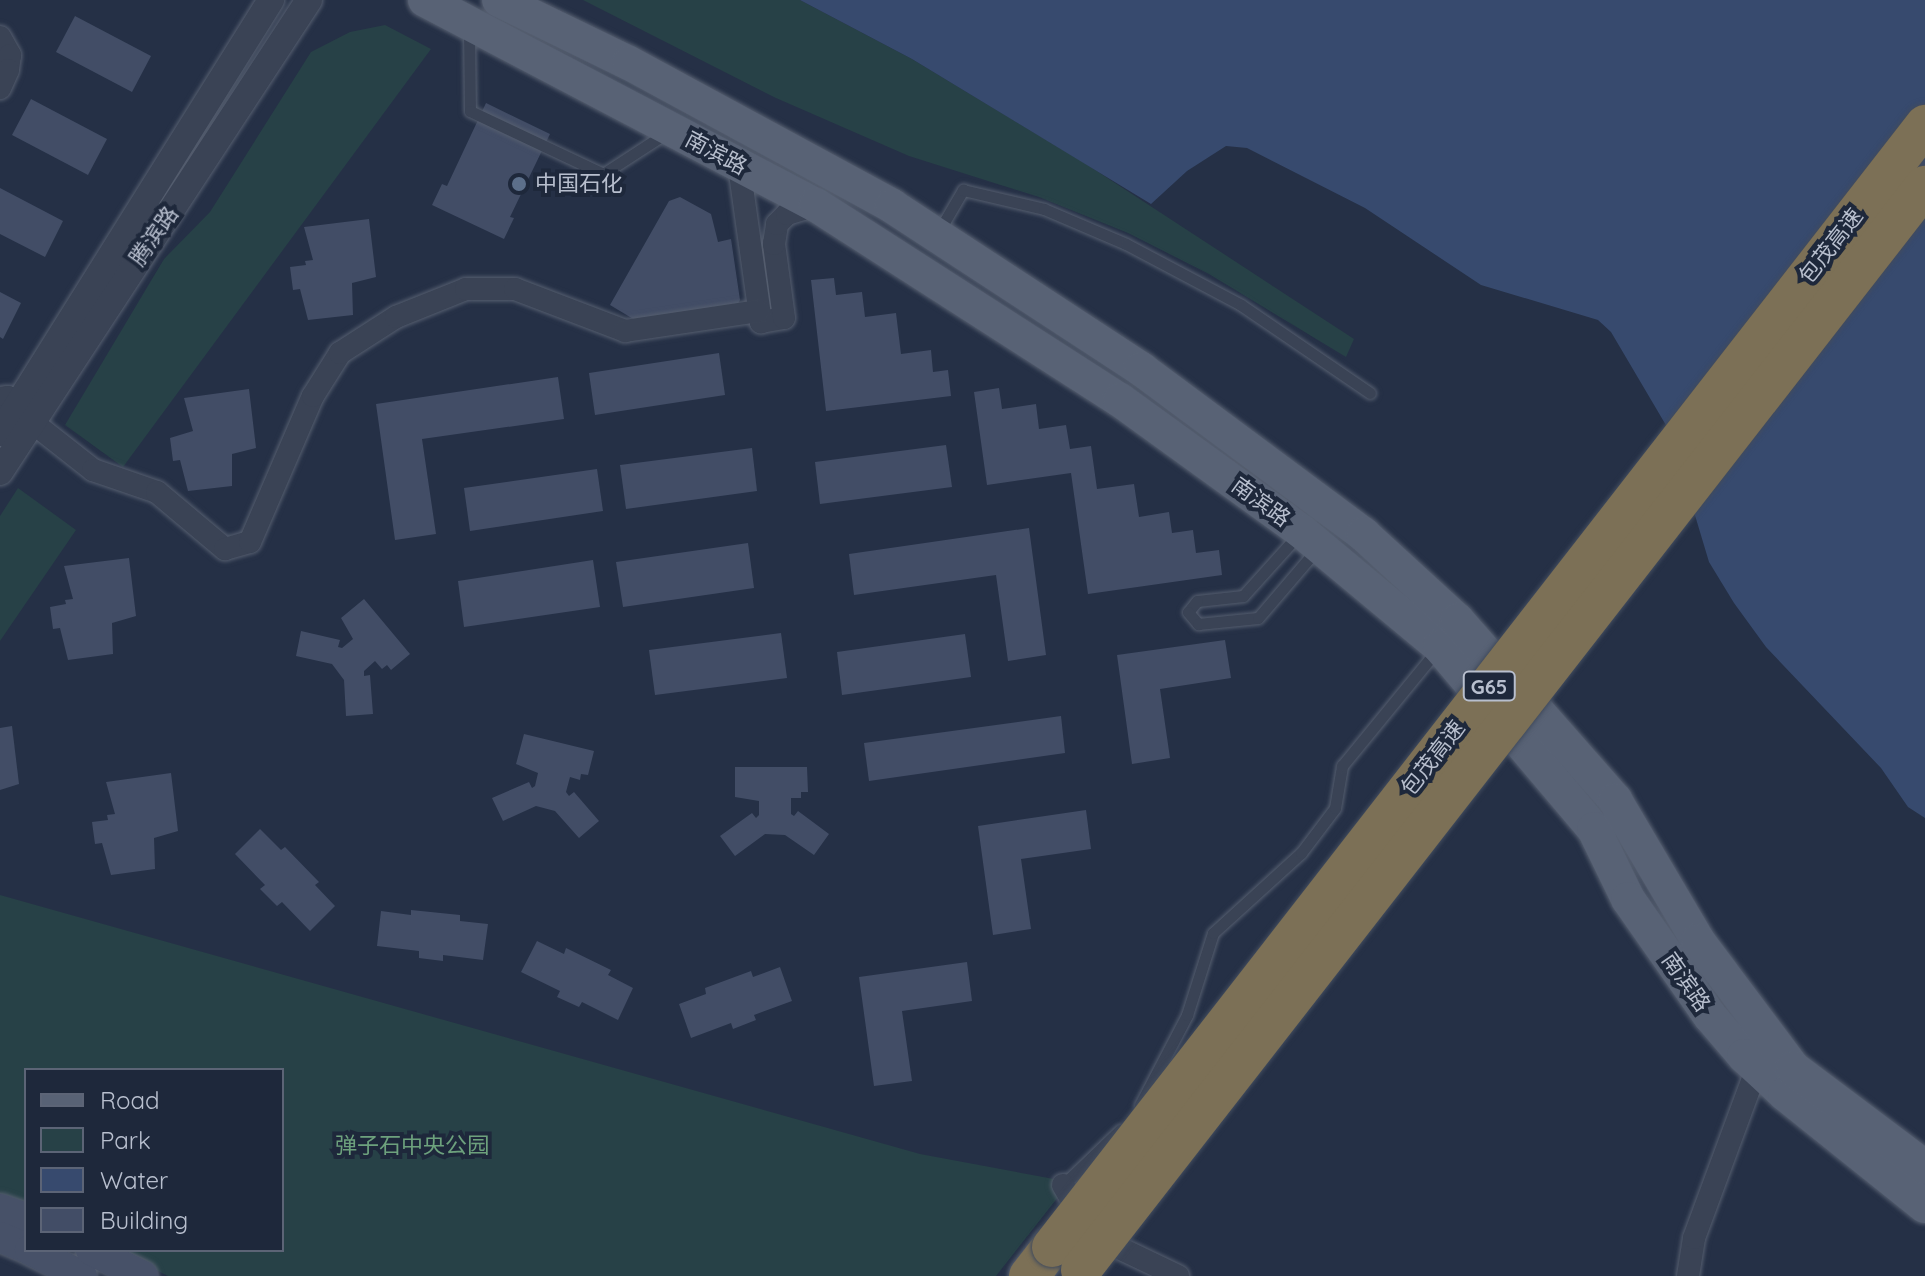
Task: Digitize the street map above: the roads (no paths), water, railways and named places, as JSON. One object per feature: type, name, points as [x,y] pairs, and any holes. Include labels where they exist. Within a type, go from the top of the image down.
[{"type":"highway","name":"包茂高速","points":[[1060,1267],[1925,125]]},
{"type":"highway","name":"包茂高速","points":[[1060,1267],[1925,186]]},
{"type":"main road","name":"南滨路","points":[[425,0],[816,205],[1120,400],[1310,539],[1440,647],[1594,829],[1628,899],[1710,1016],[1757,1068],[1925,1206]]},
{"type":"main road","name":"南滨路","points":[[499,0],[629,63],[892,206],[1141,369],[1363,534],[1428,593],[1513,682],[1615,800],[1698,941],[1793,1068],[1925,1167]]},
{"type":"main road","points":[[0,1209],[24,1217]]},
{"type":"main road","points":[[0,1237],[24,1247]]},
{"type":"main road","points":[[34,1252],[82,1276]]},
{"type":"main road","points":[[95,1252],[143,1276]]},
{"type":"street","points":[[240,49],[252,0]]},
{"type":"street","name":"腾滨路","points":[[2,466],[22,410],[271,0]]},
{"type":"street","name":"腾滨路","points":[[0,433],[22,410],[309,0]]},
{"type":"street","points":[[0,37],[10,55],[8,70],[0,88]]},
{"type":"street","points":[[739,166],[761,322],[784,318],[774,244],[777,224],[787,214],[816,205]]},
{"type":"street","points":[[22,410],[93,470],[157,492],[225,549],[250,542],[313,396],[340,353],[396,317],[466,289],[515,289],[625,331],[759,311]]},
{"type":"street","points":[[1688,1276],[1694,1238],[1757,1068]]},
{"type":"street","points":[[1063,1185],[1087,1226],[1115,1246],[1178,1276]]},
{"type":"lane","points":[[469,22],[470,111],[603,174],[671,130]]},
{"type":"lane","points":[[936,235],[963,190],[1044,209],[1126,244],[1241,305],[1370,393]]},
{"type":"lane","points":[[1310,539],[1258,618],[1198,624],[1188,612],[1197,601],[1243,596],[1310,539]]},
{"type":"lane","points":[[1063,1185],[1133,1117],[1182,1027],[1213,933],[1301,853],[1335,808],[1342,766],[1440,647]]},
{"type":"water","points":[[800,0],[1925,0],[1925,818],[1908,807],[1881,768],[1766,647],[1734,603],[1709,562],[1670,432],[1611,332],[1598,320],[1481,285],[1365,208],[1247,148],[1226,146],[1187,171],[1151,204],[912,59]]},
{"type":"place","name":"中国石化","points":[[519,184]]},
{"type":"park label","name":"弹子石中央公园","points":[[412,1146]]}]
